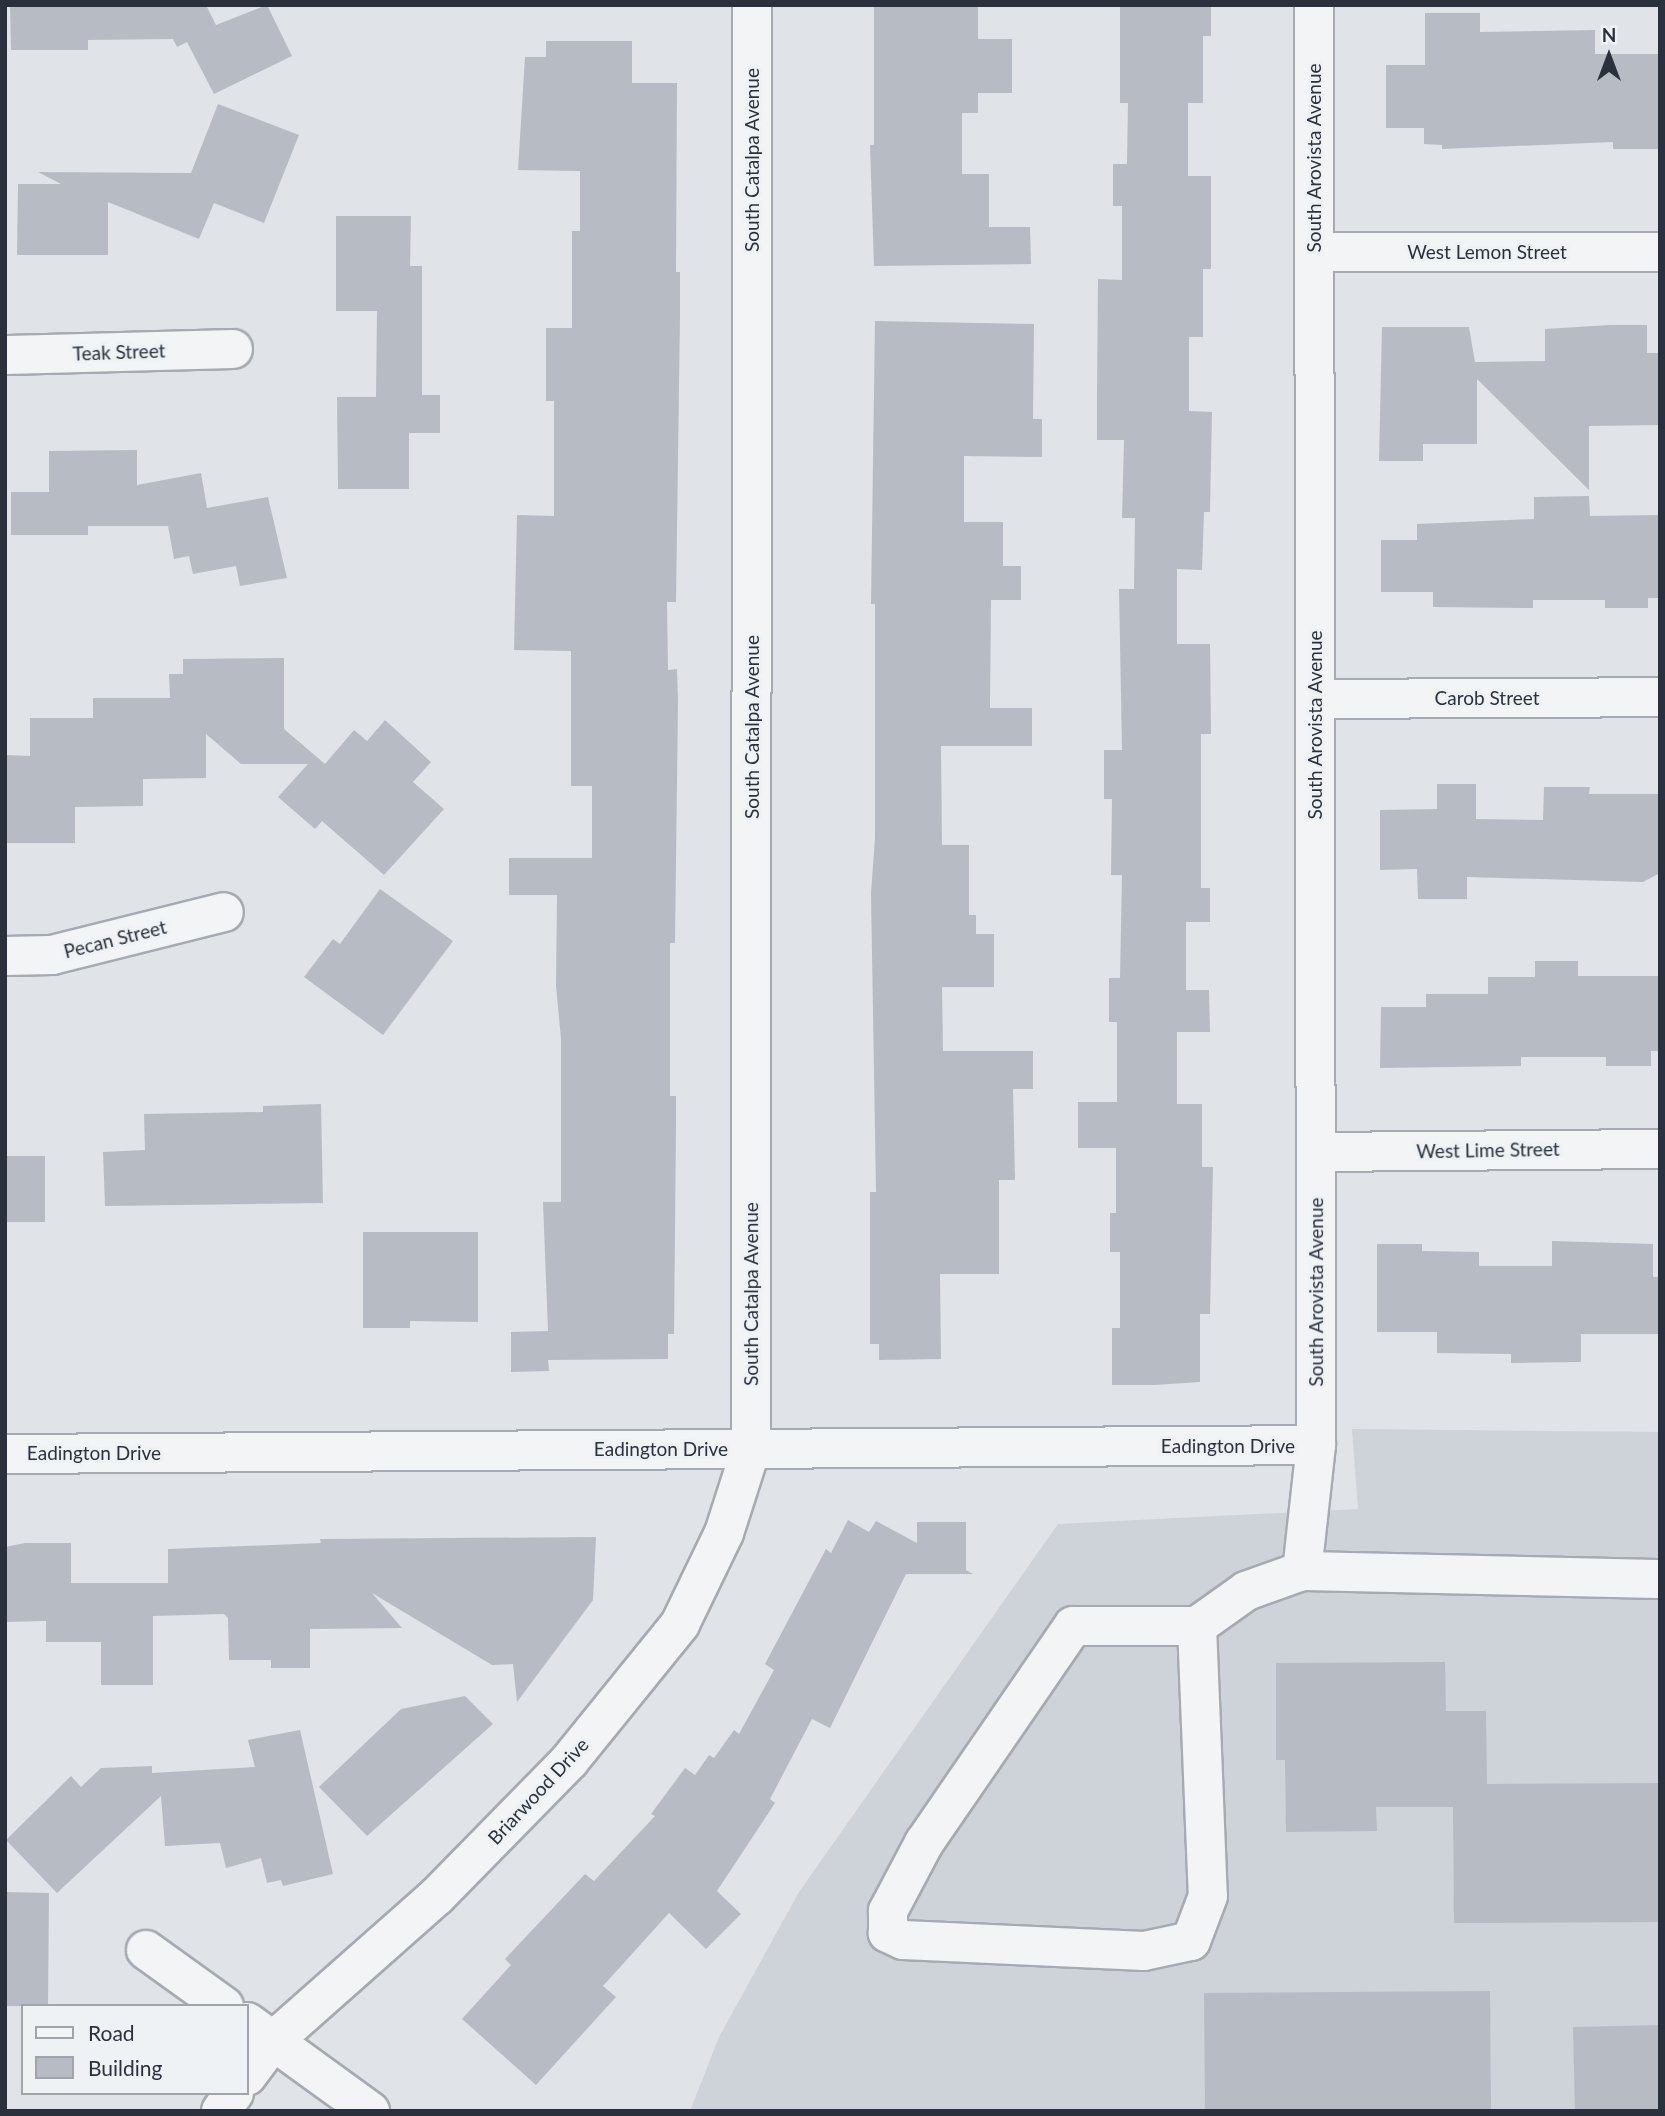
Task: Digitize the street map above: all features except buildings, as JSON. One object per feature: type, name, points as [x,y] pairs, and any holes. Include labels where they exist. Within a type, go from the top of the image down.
[{"type":"street","name":"South Catalpa Avenue","points":[[751,1449],[752,5]]},
{"type":"street","name":"South Arovista Avenue","points":[[1302,1571],[1316,1445],[1314,5]]},
{"type":"street","name":"West Lemon Street","points":[[1314,252],[1660,252]]},
{"type":"street","name":"Teak Street","points":[[5,355],[233,349]]},
{"type":"street","name":"Carob Street","points":[[1315,699],[1660,697]]},
{"type":"street","name":"Pecan Street","points":[[5,956],[52,955],[224,912]]},
{"type":"street","name":"West Lime Street","points":[[1316,1152],[1660,1149]]},
{"type":"street","name":"Eadington Drive","points":[[5,1454],[1316,1445]]},
{"type":"street","name":"Briarwood Drive","points":[[248,2073],[260,2031],[437,1896],[570,1760],[680,1625],[724,1533],[751,1449]]},
{"type":"street","points":[[1197,1626],[1208,1896],[1191,1941],[1144,1951],[903,1940],[888,1933],[888,1911],[924,1843],[1073,1626],[1197,1626],[1246,1591],[1302,1571],[1660,1579]]},
{"type":"street","points":[[146,1950],[221,2004]]},
{"type":"street","points":[[260,2031],[370,2111]]},
{"type":"street","points":[[220,2111],[232,2095]]},
{"type":"shaded area","points":[[1352,1429],[1660,1432],[1660,2111],[690,2111],[719,2037],[799,1892],[1058,1524],[1358,1509]]}]
